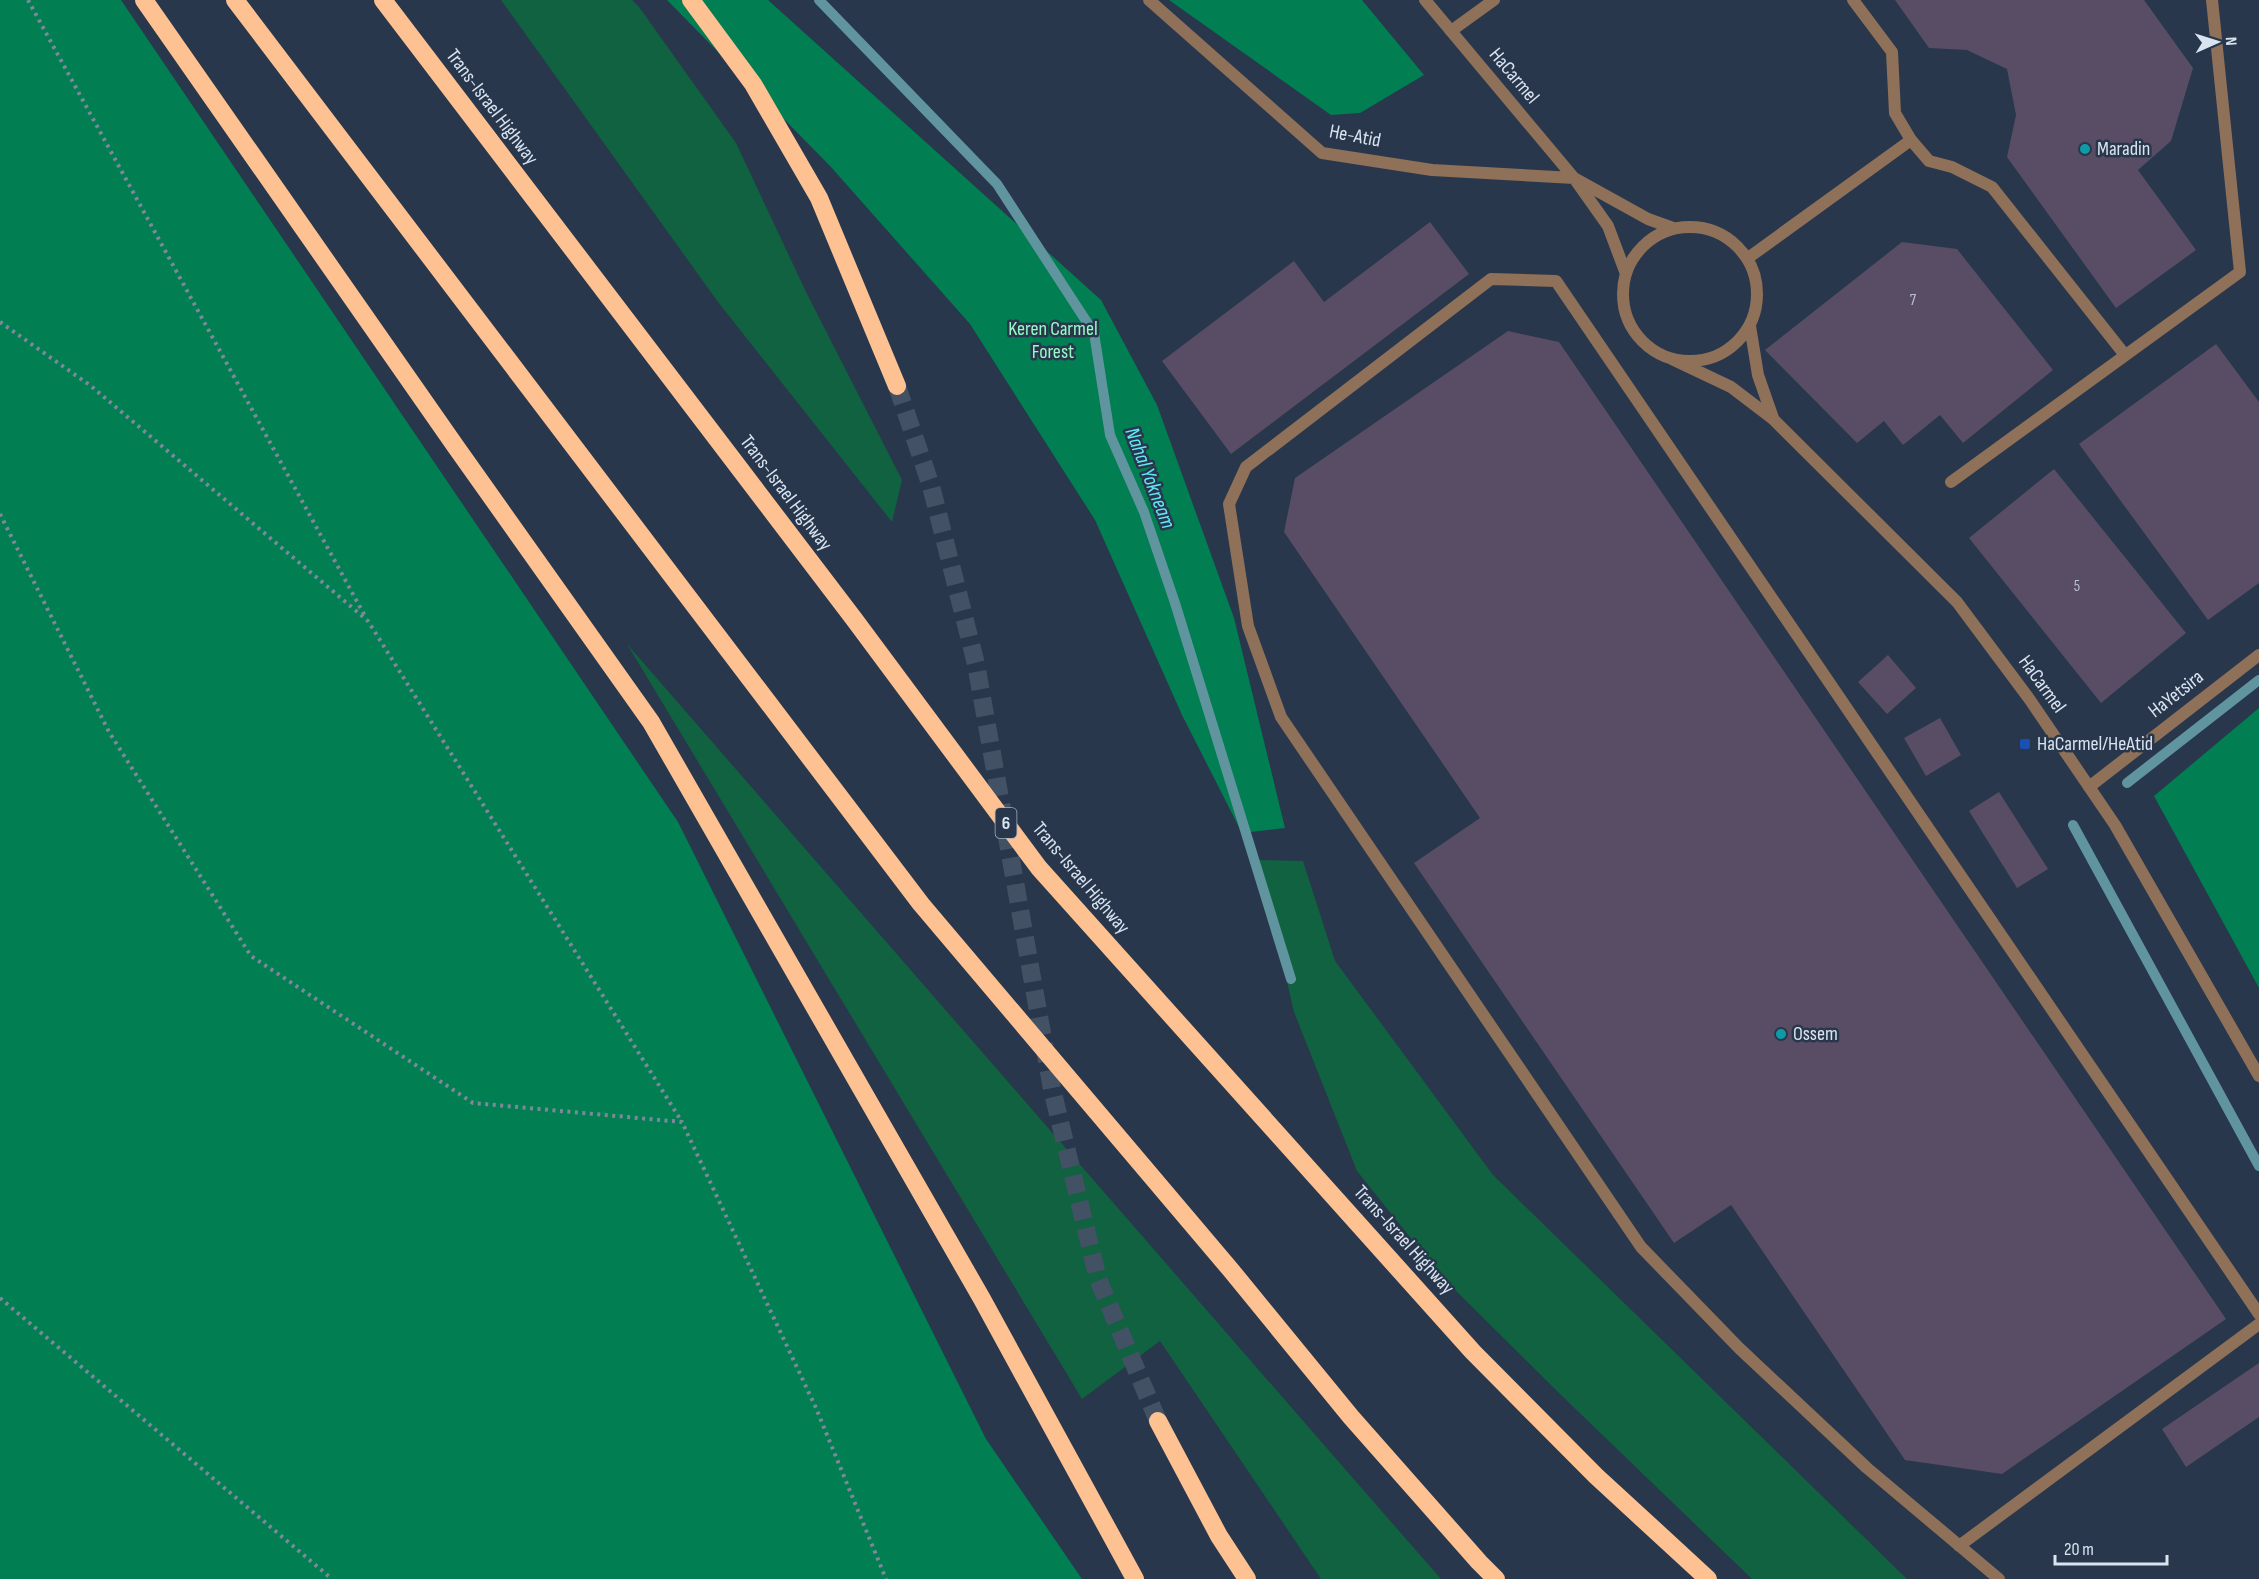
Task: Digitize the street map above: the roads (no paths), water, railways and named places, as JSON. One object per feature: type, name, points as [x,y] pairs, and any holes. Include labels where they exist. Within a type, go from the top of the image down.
[{"type":"highway","points":[[144,0],[651,722],[982,1299],[1135,1579]]},
{"type":"highway","points":[[235,0],[921,903],[1351,1417],[1479,1562],[1497,1579]]},
{"type":"highway","name":"Trans-Israel Highway","points":[[383,0],[847,609],[1039,868],[1473,1352],[1596,1476],[1708,1579]]},
{"type":"highway","points":[[690,0],[753,84],[819,198],[897,386]]},
{"type":"highway","points":[[1158,1421],[1219,1536],[1247,1579]]},
{"type":"street","name":"He-Atid","points":[[1149,0],[1322,153],[1432,170],[1574,178]]},
{"type":"street","name":"HaCarmel","points":[[1425,0],[1574,178],[1608,225],[1626,274]]},
{"type":"street","points":[[1451,31],[1494,0]]},
{"type":"street","points":[[1853,0],[1892,52],[1895,113],[1911,140],[1929,161],[1952,167],[1992,187],[2125,355]]},
{"type":"street","points":[[1951,482],[2240,272],[2212,0]]},
{"type":"street","points":[[1748,258],[1911,140]]},
{"type":"street","name":"HaCarmel","points":[[1574,178],[1648,219],[1674,228]]},
{"type":"street","points":[[1696,226],[1719,232],[1739,246],[1748,258],[1757,280],[1757,304],[1750,326],[1735,345],[1715,357],[1695,362],[1672,359],[1650,348],[1631,326],[1623,297],[1626,274],[1637,253],[1652,237],[1674,228],[1696,226]]},
{"type":"street","points":[[1999,1579],[1850,1452],[1739,1348],[1641,1247],[1281,717],[1248,626],[1230,504],[1246,467],[1491,279],[1556,280],[2259,1314]]},
{"type":"street","name":"HaCarmel","points":[[1750,326],[1758,375],[1773,419]]},
{"type":"street","name":"HaCarmel","points":[[1672,359],[1731,387],[1773,419],[1957,602],[2030,700],[2115,825],[2259,1077]]},
{"type":"street","name":"HaYetsira","points":[[2090,787],[2259,655]]},
{"type":"street","points":[[1959,1546],[2259,1324]]},
{"type":"waterway","name":"Nahal Yokneam","points":[[819,0],[997,184],[1094,333],[1110,435],[1144,512],[1175,603],[1291,979]]},
{"type":"waterway","points":[[2127,783],[2259,680]]},
{"type":"waterway","points":[[2073,825],[2259,1166]]},
{"type":"tunnel","points":[[897,386],[931,486],[976,664],[1052,1089],[1098,1279],[1158,1421]]},
{"type":"place","name":"Maradin","points":[[2085,149]]},
{"type":"place","name":"HaCarmel/HeAtid","points":[[2025,744]]},
{"type":"place","name":"Ossem","points":[[1781,1034]]},
{"type":"park label","name":"Keren Carmel Forest","points":[[1053,340]]}]
